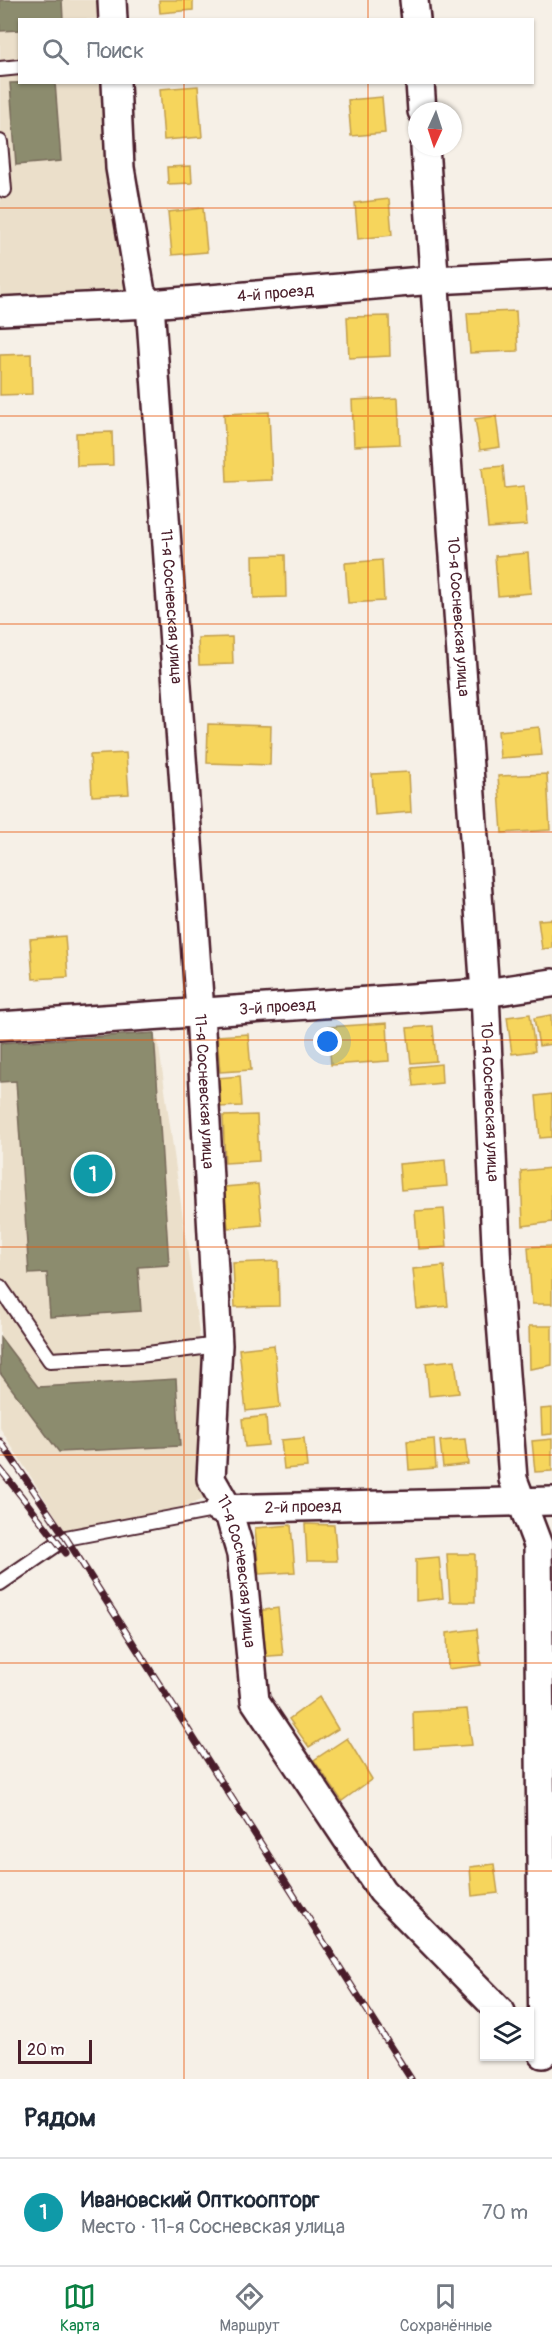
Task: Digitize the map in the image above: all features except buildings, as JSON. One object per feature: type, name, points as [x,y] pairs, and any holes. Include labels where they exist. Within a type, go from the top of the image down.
[{"type":"street","points":[[112,0],[113,18]]},
{"type":"street","points":[[414,0],[416,18]]},
{"type":"street","name":"11-я Сосневская улица","points":[[116,84],[120,168],[141,292],[150,304],[200,1012],[218,1345],[211,1479],[241,1554],[255,1701],[382,1891],[496,2007]]},
{"type":"street","points":[[420,84],[421,102]]},
{"type":"street","name":"10-я Сосневская улица","points":[[426,156],[485,993],[497,1269],[513,1479],[538,1545],[548,1998],[542,2055]]},
{"type":"street","name":"4-й проезд","points":[[0,310],[150,304],[434,280],[552,274]]},
{"type":"street","name":"3-й проезд","points":[[0,1026],[485,993],[552,983]]},
{"type":"street","name":"2-й проезд","points":[[223,1508],[552,1501]]},
{"type":"lane","points":[[0,69],[18,67]]},
{"type":"lane","points":[[0,142],[4,190]]},
{"type":"lane","points":[[0,1287],[50,1360],[140,1355],[218,1345]]},
{"type":"lane","name":"2-й проезд","points":[[0,1582],[66,1538],[223,1508]]},
{"type":"shaded area","points":[[0,0],[108,0],[109,18],[18,18],[18,84],[111,84],[137,300],[0,308]]},
{"type":"shaded area","points":[[158,1040],[221,1490],[193,1504],[67,1534],[0,1428],[0,1042]]},
{"type":"railway","points":[[0,1441],[66,1538],[411,2079]]},
{"type":"railway","points":[[0,1469],[66,1553]]},
{"type":"place","name":"Ивановский Опткоопторг","points":[[93,1174]]}]
